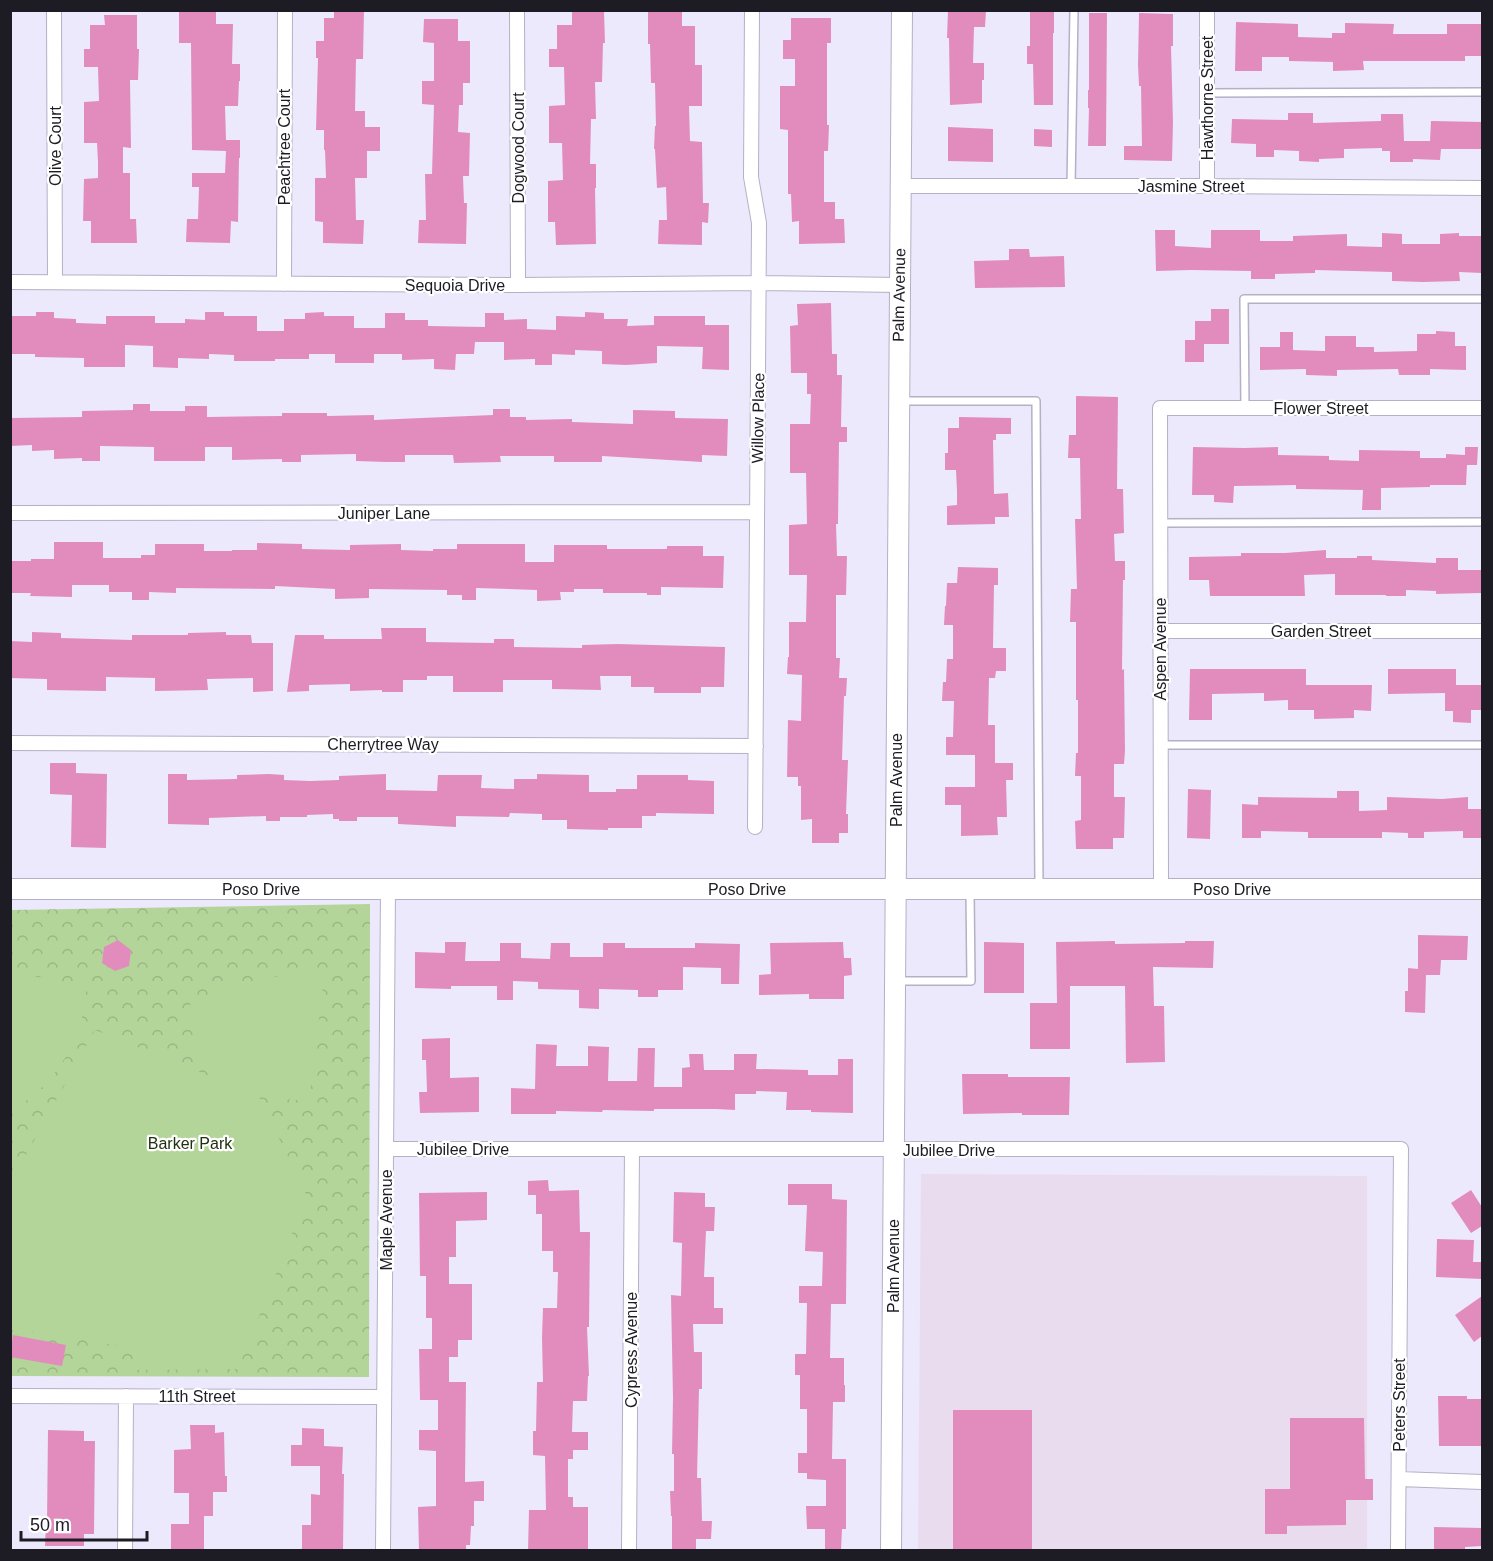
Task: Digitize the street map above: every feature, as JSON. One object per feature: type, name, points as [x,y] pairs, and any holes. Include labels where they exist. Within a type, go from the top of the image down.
[{"type":"main road","name":"Palm Avenue","points":[[891,1551],[902,10]]},
{"type":"main road","name":"Poso Drive","points":[[10,888],[1482,889]]},
{"type":"street","name":"Olive Court","points":[[54,10],[55,282]]},
{"type":"street","name":"Peachtree Court","points":[[284,284],[285,10]]},
{"type":"street","name":"Dogwood Court","points":[[518,10],[518,285]]},
{"type":"street","name":"Willow Place","points":[[752,10],[751,177],[759,223],[755,827]]},
{"type":"street","name":"Hawthorne Street","points":[[1207,186],[1208,10]]},
{"type":"street","name":"Jasmine Street","points":[[900,186],[1482,188]]},
{"type":"street","name":"Sequoia Drive","points":[[10,282],[899,285]]},
{"type":"street","name":"Flower Street","points":[[1160,408],[1482,408]]},
{"type":"street","name":"Aspen Avenue","points":[[1160,408],[1161,889]]},
{"type":"street","name":"Juniper Lane","points":[[10,513],[757,512]]},
{"type":"street","name":"Garden Street","points":[[1160,632],[1482,631]]},
{"type":"street","name":"Cherrytree Way","points":[[10,742],[756,746]]},
{"type":"street","name":"Maple Avenue","points":[[383,1551],[388,888]]},
{"type":"street","name":"Jubilee Drive","points":[[386,1149],[1401,1149],[1400,1260]]},
{"type":"street","name":"Cypress Avenue","points":[[630,1551],[632,1149]]},
{"type":"street","name":"Peters Street","points":[[1398,1551],[1400,1260]]},
{"type":"street","name":"11th Street","points":[[10,1396],[384,1397]]},
{"type":"street","points":[[125,1551],[126,1396]]},
{"type":"street","points":[[1399,1479],[1482,1482]]},
{"type":"lane","points":[[1071,186],[1074,10]]},
{"type":"lane","points":[[1207,93],[1482,92]]},
{"type":"lane","points":[[1245,408],[1244,299],[1482,299]]},
{"type":"lane","points":[[898,401],[1036,402],[1039,889]]},
{"type":"lane","points":[[1160,523],[1482,522]]},
{"type":"lane","points":[[1161,745],[1482,745]]},
{"type":"lane","points":[[895,981],[971,981],[970,889]]},
{"type":"shaded area","points":[[921,1174],[1367,1176],[1367,1550],[918,1550]]},
{"type":"green space","name":"Barker Park","points":[[370,904],[369,1377],[11,1376],[10,910]]},
{"type":"green space","points":[[303,969],[316,975],[323,986],[309,1101],[259,1097],[307,1196],[238,1369],[132,1370],[134,1348],[11,1328],[11,1182],[95,1030],[224,1082],[194,1050],[190,1001]]},
{"type":"green space","points":[[11,972],[87,986],[82,1018],[71,1048],[41,1088],[11,1110]]},
{"type":"building","points":[[179,10],[216,10],[216,24],[233,24],[232,64],[240,64],[240,81],[238,106],[225,106],[226,140],[240,140],[240,158],[238,222],[231,221],[230,243],[186,242],[187,219],[198,219],[199,187],[192,187],[192,173],[225,173],[226,151],[192,150],[191,43],[179,43]]},
{"type":"building","points":[[334,10],[364,10],[363,59],[356,59],[355,111],[365,111],[365,127],[380,127],[380,151],[367,151],[367,178],[355,178],[356,220],[364,220],[363,244],[323,243],[323,222],[315,221],[315,178],[326,178],[324,130],[316,130],[318,58],[316,58],[316,41],[324,41],[324,18],[334,18]]},
{"type":"building","points":[[948,10],[986,10],[985,27],[974,27],[973,63],[984,63],[982,103],[950,105]]},
{"type":"building","points":[[1030,10],[1054,10],[1053,105],[1034,105],[1033,64],[1027,64],[1027,46],[1030,46]]},
{"type":"building","points":[[604,11],[605,43],[603,43],[602,82],[595,82],[596,119],[591,119],[590,164],[596,164],[596,244],[556,245],[555,222],[548,222],[548,181],[563,180],[562,143],[549,143],[549,106],[565,105],[564,67],[549,67],[549,49],[557,49],[557,25],[572,25],[572,12]]},
{"type":"building","points":[[648,12],[682,12],[682,26],[695,26],[695,65],[702,65],[702,106],[689,106],[690,141],[702,142],[703,203],[709,203],[708,223],[702,222],[702,245],[658,244],[659,220],[667,220],[666,187],[657,188],[654,149],[655,83],[651,83]]},
{"type":"building","points":[[1089,13],[1107,13],[1106,146],[1088,146]]},
{"type":"building","points":[[1139,13],[1173,14],[1172,161],[1124,160],[1124,146],[1142,146],[1141,86],[1139,86],[1138,65]]},
{"type":"building","points":[[104,15],[137,15],[138,80],[130,80],[131,148],[123,147],[123,173],[130,173],[130,219],[136,219],[137,243],[91,243],[91,221],[83,221],[84,179],[98,178],[97,143],[84,143],[84,102],[99,101],[98,67],[84,67],[84,49],[90,49],[90,25],[105,25]]},
{"type":"building","points":[[791,18],[831,18],[831,43],[827,43],[827,125],[829,125],[828,151],[824,151],[824,202],[835,202],[835,219],[844,219],[845,243],[799,244],[799,221],[792,222],[791,194],[788,194],[788,130],[780,129],[780,86],[795,86],[795,59],[783,59],[783,40],[791,40]]},
{"type":"building","points":[[424,19],[458,19],[458,41],[470,41],[470,83],[463,83],[463,105],[459,105],[458,132],[470,133],[469,176],[463,176],[464,203],[467,203],[466,244],[418,243],[419,220],[426,220],[425,174],[432,174],[434,105],[422,104],[422,81],[434,81],[434,43],[423,42]]},
{"type":"building","points":[[1236,22],[1298,24],[1298,37],[1332,38],[1332,33],[1345,33],[1345,23],[1394,24],[1393,34],[1447,34],[1447,24],[1482,24],[1482,56],[1465,56],[1465,61],[1363,61],[1364,70],[1333,71],[1333,62],[1289,61],[1289,57],[1262,57],[1262,71],[1235,71]]},
{"type":"building","points":[[1288,113],[1313,113],[1313,123],[1381,121],[1381,114],[1403,114],[1404,141],[1430,141],[1431,121],[1482,122],[1482,149],[1441,149],[1440,160],[1413,159],[1413,162],[1390,162],[1390,151],[1382,151],[1382,148],[1344,149],[1344,158],[1319,159],[1319,162],[1299,161],[1299,151],[1274,150],[1274,157],[1256,157],[1256,144],[1231,143],[1232,119],[1288,120]]},
{"type":"building","points":[[948,127],[993,129],[993,162],[948,161]]},
{"type":"building","points":[[1034,129],[1052,130],[1052,147],[1034,146]]},
{"type":"building","points":[[1155,230],[1175,230],[1175,246],[1211,248],[1211,230],[1260,230],[1260,241],[1293,241],[1293,236],[1347,234],[1347,246],[1382,247],[1382,233],[1402,234],[1402,244],[1440,244],[1440,234],[1459,233],[1459,236],[1482,236],[1482,273],[1459,272],[1460,281],[1423,282],[1392,281],[1392,272],[1315,270],[1315,273],[1275,274],[1275,279],[1251,279],[1251,271],[1156,271]]},
{"type":"building","points":[[1009,249],[1029,249],[1030,257],[1064,256],[1065,287],[975,288],[974,261],[1009,260]]},
{"type":"building","points":[[831,303],[832,354],[837,354],[837,375],[842,375],[841,427],[847,427],[847,442],[839,442],[837,556],[847,556],[846,595],[836,595],[836,658],[840,658],[839,678],[847,678],[846,696],[844,696],[842,760],[848,760],[846,814],[848,814],[848,833],[839,833],[839,843],[812,843],[812,819],[801,820],[801,786],[798,786],[798,777],[787,777],[788,720],[801,721],[802,675],[787,674],[789,622],[806,622],[807,575],[789,575],[789,525],[807,524],[806,473],[790,473],[790,424],[810,424],[811,394],[807,394],[807,373],[791,373],[790,326],[798,325],[797,304]]},
{"type":"building","points":[[1211,309],[1229,309],[1229,344],[1204,344],[1204,362],[1185,362],[1185,340],[1195,340],[1195,321],[1211,321]]},
{"type":"building","points":[[36,312],[54,312],[54,318],[76,319],[76,323],[106,324],[106,316],[155,316],[155,323],[185,323],[185,319],[205,320],[205,312],[224,312],[224,316],[257,316],[257,331],[284,331],[284,319],[305,319],[305,313],[324,312],[324,316],[354,316],[354,328],[385,328],[385,313],[405,313],[405,320],[428,320],[428,326],[485,327],[485,313],[504,313],[504,320],[527,319],[527,329],[556,330],[556,316],[585,317],[585,312],[604,313],[604,319],[628,319],[627,326],[654,325],[654,316],[705,316],[705,325],[729,325],[729,370],[702,369],[703,347],[657,346],[657,363],[602,364],[602,351],[575,350],[575,355],[552,354],[552,365],[535,365],[535,359],[504,360],[504,342],[475,342],[474,354],[456,354],[455,370],[434,369],[434,359],[402,360],[402,354],[374,354],[374,363],[335,363],[335,354],[309,354],[309,359],[234,361],[234,355],[209,354],[209,359],[178,358],[178,368],[153,367],[153,346],[125,345],[125,367],[84,367],[84,358],[10,354],[10,316],[36,316]]},
{"type":"building","points":[[1436,331],[1455,332],[1455,346],[1466,346],[1466,370],[1430,369],[1430,375],[1399,375],[1398,369],[1337,370],[1337,376],[1306,375],[1306,369],[1260,370],[1260,347],[1280,347],[1280,332],[1293,332],[1293,350],[1325,351],[1325,336],[1356,336],[1356,347],[1374,347],[1374,352],[1417,351],[1417,334],[1436,334]]},
{"type":"building","points":[[1076,396],[1118,397],[1117,489],[1123,489],[1124,533],[1114,534],[1115,561],[1125,561],[1122,670],[1124,669],[1125,751],[1124,764],[1114,764],[1114,797],[1125,797],[1124,838],[1113,838],[1113,849],[1076,849],[1075,821],[1081,820],[1081,776],[1075,776],[1076,753],[1078,753],[1076,622],[1070,622],[1071,589],[1077,589],[1075,519],[1081,519],[1080,458],[1068,458],[1069,435],[1076,435]]},
{"type":"building","points":[[133,404],[150,404],[150,411],[185,411],[185,406],[207,406],[207,417],[327,413],[327,416],[374,415],[374,420],[493,415],[493,409],[510,409],[510,417],[526,417],[526,420],[572,419],[572,422],[633,424],[633,410],[675,411],[675,418],[728,419],[727,456],[702,455],[702,462],[602,456],[602,462],[554,462],[554,456],[500,456],[501,462],[454,463],[453,455],[405,455],[405,462],[386,462],[356,461],[356,454],[301,455],[301,462],[282,462],[282,459],[232,460],[232,447],[205,447],[205,461],[154,461],[154,447],[100,446],[100,461],[82,461],[82,458],[54,459],[54,450],[32,451],[32,445],[10,446],[10,418],[82,417],[82,411],[133,410]]},
{"type":"building","points":[[959,417],[1011,418],[1011,434],[996,434],[996,440],[993,440],[994,494],[1008,493],[1009,517],[995,517],[995,524],[947,525],[947,506],[957,505],[957,491],[956,470],[945,470],[945,453],[948,453],[948,428],[959,428]]},
{"type":"building","points":[[1193,447],[1278,447],[1278,455],[1329,456],[1329,460],[1359,461],[1359,450],[1420,451],[1420,458],[1446,458],[1446,454],[1465,455],[1465,447],[1478,447],[1477,465],[1467,465],[1466,485],[1381,488],[1381,510],[1362,510],[1363,490],[1296,489],[1296,485],[1234,486],[1233,503],[1214,502],[1214,495],[1192,495]]},
{"type":"building","points":[[54,542],[103,542],[103,558],[141,558],[141,555],[155,555],[155,544],[204,544],[204,551],[232,551],[257,550],[257,543],[302,544],[302,549],[350,550],[350,545],[401,544],[401,550],[433,551],[433,549],[457,549],[457,544],[525,544],[525,562],[554,562],[554,545],[607,545],[607,549],[667,549],[667,546],[703,546],[703,556],[724,556],[723,588],[661,587],[661,595],[603,593],[603,589],[574,589],[574,592],[560,592],[561,600],[537,601],[537,590],[476,588],[476,600],[462,600],[462,595],[447,595],[447,590],[369,589],[369,598],[335,599],[335,589],[275,586],[275,589],[176,588],[176,593],[149,592],[149,600],[132,600],[132,592],[109,592],[109,585],[72,585],[72,597],[11,593],[10,561],[54,559]]},
{"type":"building","points":[[1326,550],[1326,558],[1372,556],[1372,560],[1436,563],[1436,558],[1458,558],[1458,570],[1482,570],[1482,593],[1436,594],[1436,591],[1406,590],[1406,596],[1335,595],[1335,574],[1304,575],[1305,596],[1210,596],[1209,580],[1189,580],[1189,557]]},
{"type":"building","points":[[958,567],[998,568],[998,585],[994,585],[993,648],[1006,648],[1006,671],[996,671],[995,678],[989,678],[988,725],[995,725],[995,763],[1013,763],[1013,780],[1006,780],[1007,817],[997,817],[998,835],[961,836],[961,805],[945,805],[945,787],[975,787],[975,755],[946,755],[946,737],[953,737],[954,701],[942,701],[947,659],[953,659],[953,625],[944,625],[945,606],[947,583],[957,583]]},
{"type":"building","points":[[381,628],[426,628],[426,642],[494,643],[494,639],[514,639],[514,647],[582,648],[582,645],[618,644],[725,647],[724,687],[701,687],[701,693],[654,693],[654,687],[631,687],[631,676],[600,676],[601,690],[552,689],[552,680],[503,680],[503,692],[453,692],[453,676],[427,676],[427,680],[403,680],[403,692],[350,691],[350,684],[309,685],[309,691],[287,692],[295,635],[324,635],[324,639],[382,639]]},
{"type":"building","points":[[32,632],[61,633],[61,638],[132,640],[132,635],[226,632],[226,635],[251,635],[252,643],[273,643],[273,691],[253,692],[253,678],[207,679],[208,690],[155,691],[155,678],[106,677],[106,691],[47,690],[47,679],[10,678],[10,641],[32,642]]},
{"type":"building","points":[[1190,669],[1306,669],[1306,685],[1372,685],[1371,711],[1354,710],[1354,718],[1314,719],[1314,710],[1288,710],[1288,700],[1264,701],[1264,693],[1212,694],[1212,720],[1189,720]]},
{"type":"building","points":[[1388,669],[1456,669],[1456,685],[1482,685],[1482,710],[1471,710],[1471,723],[1453,722],[1453,711],[1445,711],[1445,693],[1388,694]]},
{"type":"building","points":[[50,763],[76,763],[76,773],[107,774],[106,848],[71,847],[72,795],[50,794]]},
{"type":"building","points":[[168,774],[187,774],[187,780],[237,779],[237,775],[269,774],[284,775],[284,780],[310,781],[339,780],[339,776],[386,774],[386,790],[437,791],[438,775],[482,775],[481,788],[514,789],[514,779],[537,779],[537,774],[589,775],[589,792],[637,789],[637,775],[688,775],[688,780],[714,781],[714,814],[656,813],[656,816],[642,816],[642,828],[608,828],[608,830],[567,829],[567,820],[542,820],[542,814],[510,813],[509,817],[456,816],[456,827],[398,824],[398,817],[357,817],[357,821],[339,821],[339,819],[333,819],[333,814],[280,817],[280,821],[266,821],[266,816],[209,818],[209,825],[168,824]]},
{"type":"building","points":[[1188,789],[1211,790],[1210,839],[1187,838]]},
{"type":"building","points":[[1337,791],[1359,791],[1359,811],[1387,810],[1387,797],[1442,799],[1468,797],[1468,809],[1482,809],[1482,838],[1463,838],[1463,831],[1424,832],[1424,838],[1408,838],[1408,833],[1382,832],[1382,838],[1308,838],[1308,832],[1261,831],[1261,838],[1242,838],[1242,804],[1258,805],[1258,797],[1337,798]]},
{"type":"building","points":[[1418,935],[1468,936],[1467,960],[1441,960],[1440,975],[1426,975],[1425,1013],[1405,1012],[1408,968],[1418,969]]},
{"type":"building","points":[[118,940],[131,950],[129,966],[115,971],[102,963],[104,947]]},
{"type":"building","points":[[1115,941],[1115,944],[1214,941],[1213,968],[1153,967],[1154,1006],[1164,1006],[1165,1062],[1126,1063],[1125,986],[1070,986],[1070,1049],[1030,1049],[1030,1003],[1057,1003],[1056,942]]},
{"type":"building","points":[[445,942],[466,942],[465,961],[500,961],[500,943],[521,943],[521,958],[550,959],[551,943],[570,943],[570,957],[603,957],[603,943],[625,943],[625,948],[695,948],[695,943],[740,944],[739,984],[721,984],[721,968],[683,967],[683,990],[658,990],[658,997],[638,997],[638,990],[599,989],[599,1009],[579,1008],[579,990],[538,989],[538,982],[513,981],[513,1000],[497,1000],[497,986],[451,986],[451,989],[415,988],[415,952],[445,953]]},
{"type":"building","points":[[843,942],[844,958],[851,958],[852,975],[844,976],[844,999],[809,999],[809,994],[759,995],[759,975],[771,974],[770,943]]},
{"type":"building","points":[[984,942],[1024,943],[1024,993],[984,993]]},
{"type":"building","points":[[450,1038],[450,1078],[479,1077],[479,1112],[420,1113],[419,1092],[427,1092],[426,1060],[422,1060],[422,1039]]},
{"type":"building","points":[[536,1044],[557,1045],[556,1066],[588,1066],[588,1046],[609,1047],[608,1081],[637,1081],[638,1048],[655,1048],[654,1087],[682,1087],[682,1068],[690,1067],[689,1054],[703,1054],[704,1070],[734,1070],[734,1054],[757,1054],[756,1069],[808,1070],[808,1075],[838,1075],[838,1059],[853,1059],[853,1113],[786,1110],[787,1092],[756,1091],[756,1094],[735,1094],[735,1110],[654,1109],[654,1111],[603,1110],[602,1112],[556,1111],[556,1114],[511,1114],[511,1088],[535,1089]]},
{"type":"building","points":[[962,1074],[1070,1077],[1069,1115],[963,1114]]},
{"type":"building","points":[[548,1180],[549,1191],[579,1190],[580,1232],[590,1232],[587,1401],[573,1401],[572,1432],[588,1432],[588,1450],[573,1450],[573,1459],[568,1459],[568,1497],[573,1497],[573,1507],[588,1507],[588,1551],[528,1551],[529,1510],[546,1510],[545,1456],[533,1455],[533,1431],[536,1431],[537,1382],[543,1382],[543,1308],[557,1308],[558,1272],[553,1272],[553,1251],[542,1251],[542,1214],[536,1214],[536,1195],[528,1195],[528,1181]]},
{"type":"building","points":[[788,1184],[832,1184],[832,1199],[847,1200],[846,1304],[831,1304],[830,1358],[844,1358],[845,1402],[833,1402],[832,1459],[846,1459],[846,1529],[842,1529],[841,1551],[825,1551],[825,1529],[807,1529],[806,1506],[826,1506],[826,1480],[807,1479],[807,1473],[798,1473],[798,1453],[807,1453],[807,1409],[800,1409],[800,1375],[795,1375],[795,1354],[806,1354],[807,1303],[799,1303],[799,1286],[822,1286],[823,1252],[805,1251],[807,1205],[788,1205]]},
{"type":"building","points":[[1471,1190],[1482,1207],[1482,1226],[1471,1233],[1451,1203]]},
{"type":"building","points":[[487,1192],[487,1220],[456,1221],[456,1257],[449,1257],[449,1284],[472,1284],[472,1340],[458,1340],[458,1357],[449,1357],[449,1382],[466,1382],[465,1482],[484,1481],[484,1501],[474,1501],[474,1526],[471,1526],[470,1545],[466,1545],[466,1551],[419,1551],[418,1507],[436,1506],[436,1451],[419,1450],[419,1430],[438,1430],[438,1400],[420,1400],[419,1349],[432,1349],[432,1318],[426,1318],[426,1276],[420,1276],[419,1193]]},
{"type":"building","points":[[674,1192],[705,1193],[705,1207],[715,1207],[714,1231],[706,1231],[704,1277],[714,1277],[714,1308],[723,1308],[723,1324],[693,1324],[694,1352],[702,1352],[697,1478],[701,1478],[702,1521],[712,1521],[711,1539],[696,1539],[696,1551],[672,1551],[670,1491],[674,1491],[674,1454],[672,1454],[671,1295],[681,1296],[682,1243],[673,1242]]},
{"type":"building","points":[[1437,1239],[1474,1240],[1473,1262],[1482,1262],[1482,1279],[1436,1277]]},
{"type":"building","points":[[1482,1296],[1482,1336],[1474,1342],[1455,1315]]},
{"type":"building","points":[[13,1335],[66,1345],[62,1366],[10,1357]]},
{"type":"building","points":[[1438,1396],[1467,1396],[1467,1399],[1482,1399],[1482,1446],[1439,1446]]},
{"type":"building","points":[[953,1410],[1032,1410],[1032,1551],[953,1551]]},
{"type":"building","points":[[1290,1418],[1364,1418],[1365,1479],[1373,1479],[1373,1500],[1346,1500],[1346,1525],[1287,1526],[1287,1534],[1265,1534],[1265,1489],[1290,1489]]},
{"type":"building","points":[[190,1425],[215,1425],[215,1433],[224,1432],[227,1492],[213,1492],[213,1516],[204,1516],[204,1551],[171,1551],[171,1524],[189,1524],[189,1493],[174,1493],[174,1450],[191,1449]]},
{"type":"building","points":[[302,1428],[324,1429],[324,1446],[343,1447],[343,1551],[302,1551],[302,1525],[311,1525],[311,1494],[320,1495],[320,1466],[291,1466],[291,1445],[302,1445]]},
{"type":"building","points":[[48,1430],[84,1431],[84,1441],[95,1441],[94,1534],[84,1534],[84,1546],[45,1546]]},
{"type":"building","points":[[1434,1527],[1482,1528],[1482,1546],[1465,1547],[1465,1551],[1434,1551]]}]
